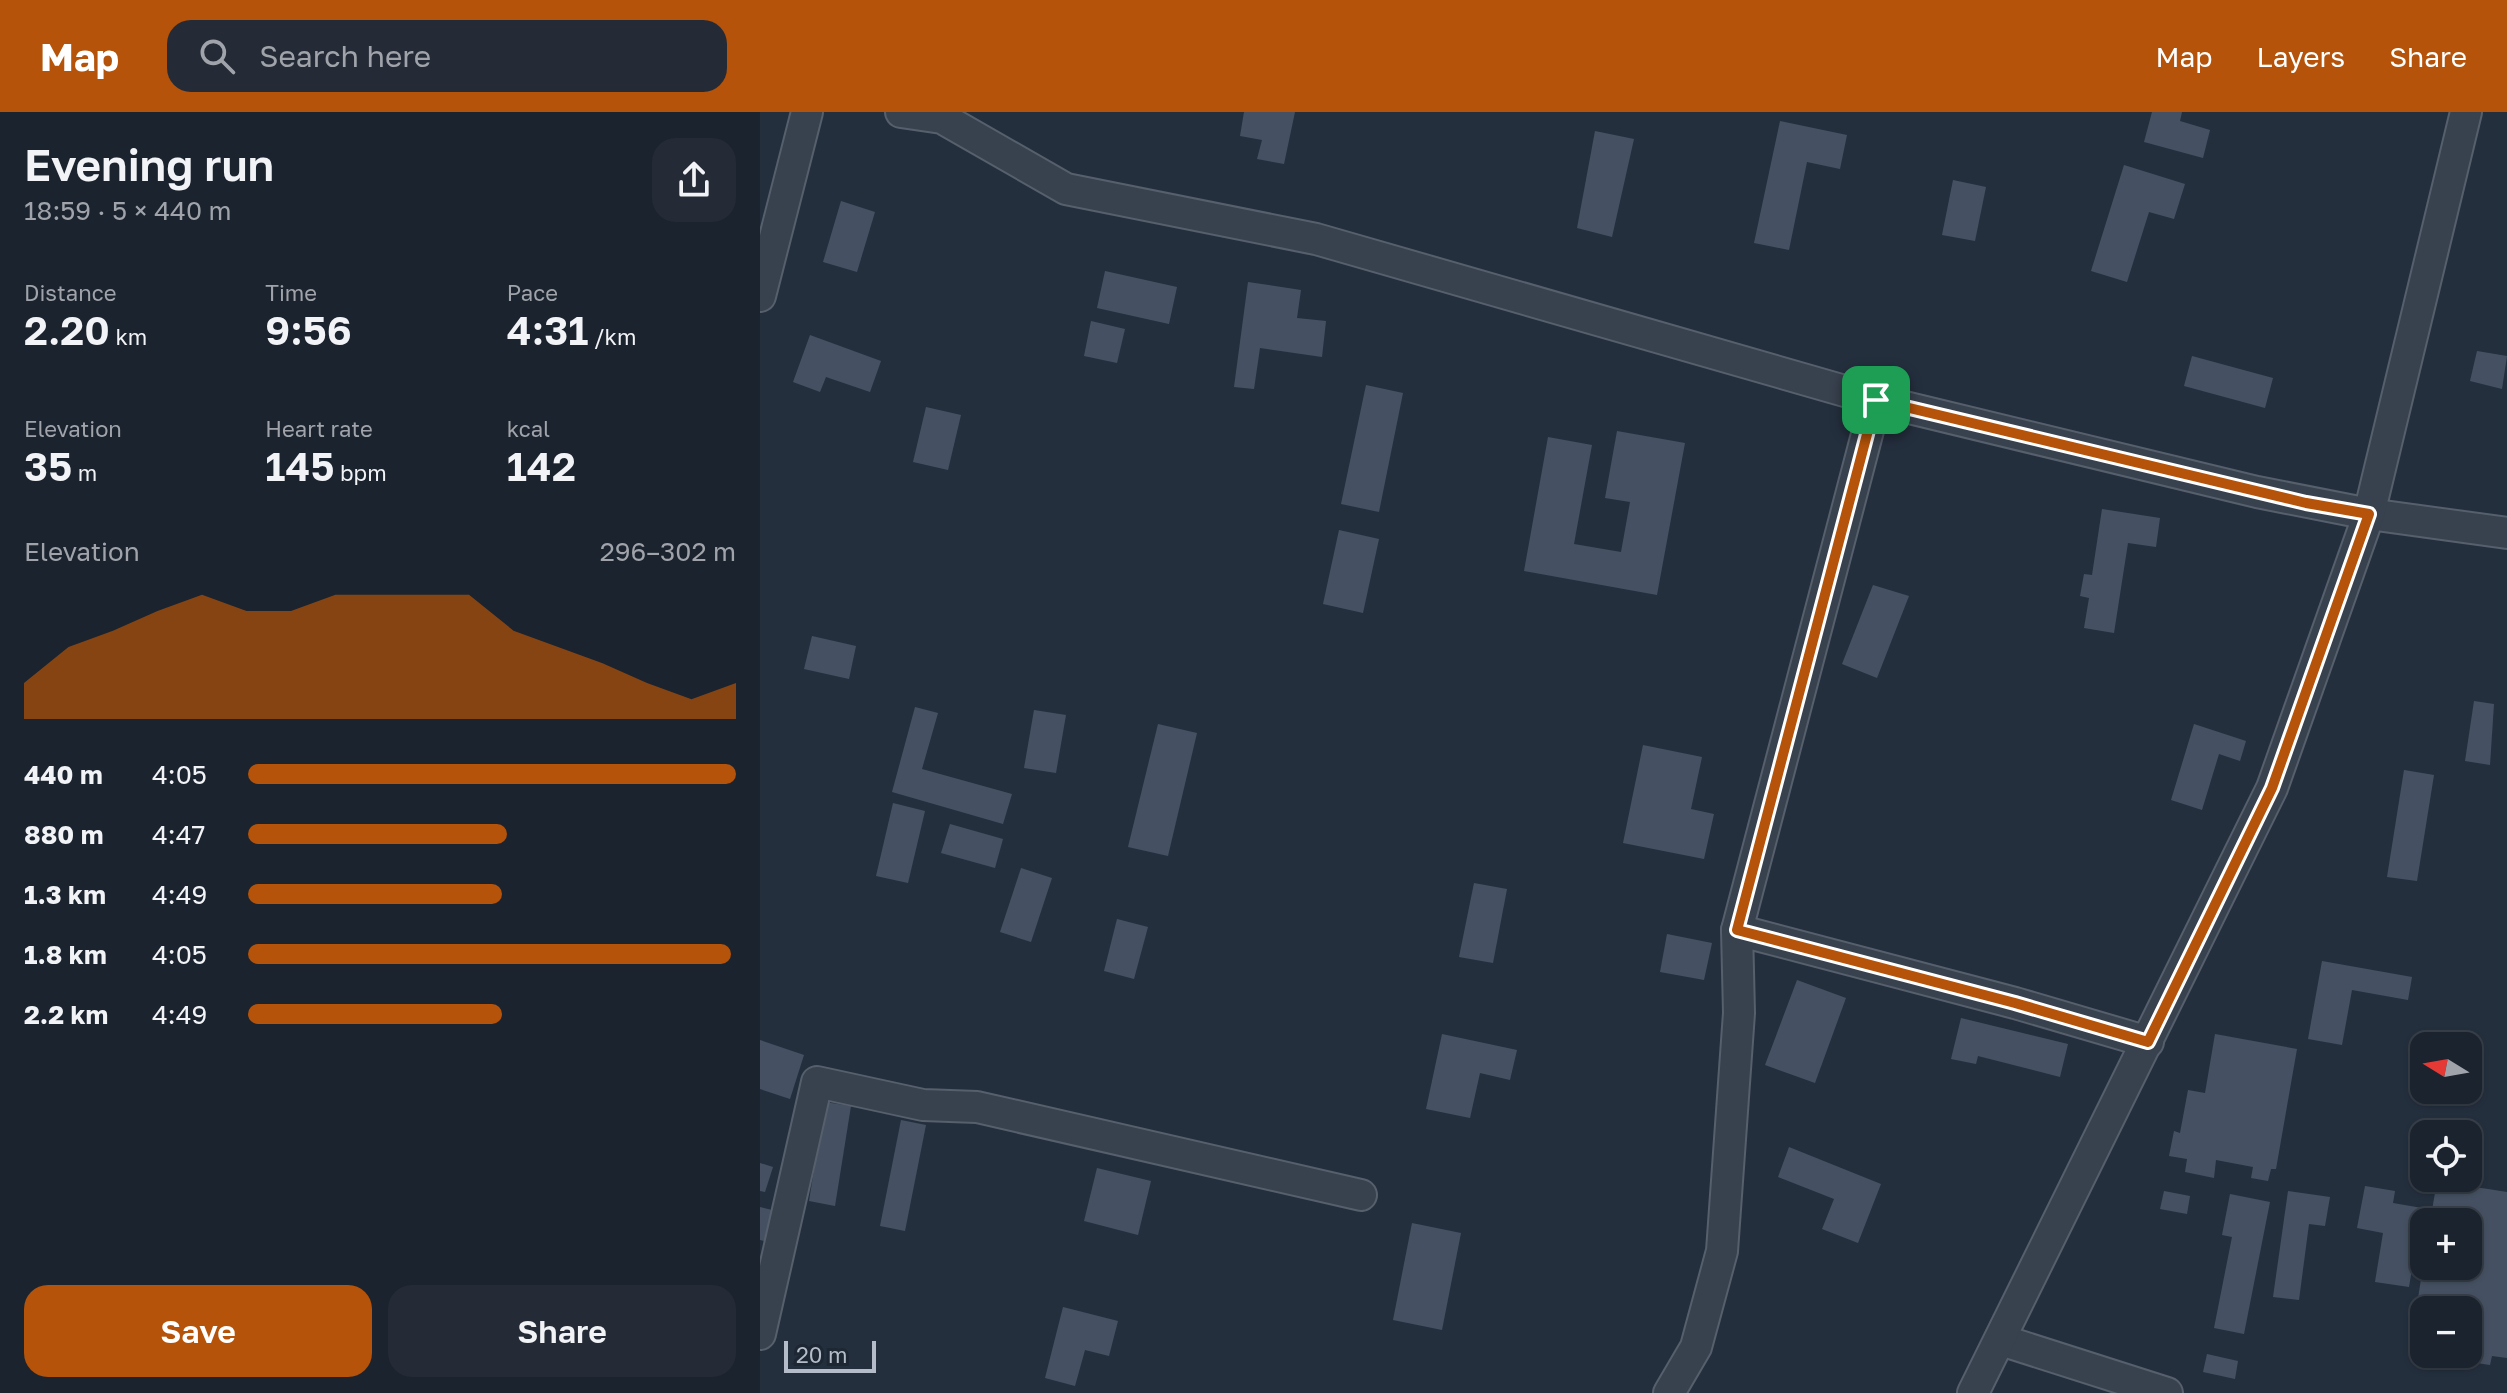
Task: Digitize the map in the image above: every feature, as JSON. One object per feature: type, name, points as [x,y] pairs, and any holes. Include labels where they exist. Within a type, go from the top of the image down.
[{"type":"street","points":[[760,296],[807,112]]},
{"type":"street","points":[[901,112],[942,118],[1066,189],[1316,239],[1876,400],[2293,501],[2507,533]]},
{"type":"street","points":[[1973,1393],[2272,788],[2369,514],[2466,112]]},
{"type":"street","points":[[1669,1393],[1696,1347],[1722,1251],[1739,1013],[1737,930],[1876,400]]},
{"type":"street","points":[[1737,930],[2015,1003],[2148,1042]]},
{"type":"street","points":[[760,1334],[817,1082],[923,1105],[977,1107],[1361,1195]]},
{"type":"street","points":[[2001,1340],[2167,1393]]},
{"type":"building","points":[[1244,112],[1295,112],[1284,164],[1257,159],[1262,140],[1240,136]]},
{"type":"building","points":[[2152,112],[2182,112],[2180,121],[2210,130],[2203,158],[2144,142]]},
{"type":"building","points":[[1780,121],[1847,135],[1840,169],[1807,162],[1789,250],[1754,243]]},
{"type":"building","points":[[1595,131],[1634,139],[1612,237],[1577,228]]},
{"type":"building","points":[[2124,165],[2185,184],[2174,219],[2149,212],[2127,282],[2091,271]]},
{"type":"building","points":[[1953,180],[1986,187],[1975,241],[1942,235]]},
{"type":"building","points":[[841,201],[875,212],[857,272],[823,262]]},
{"type":"building","points":[[1105,271],[1177,287],[1169,324],[1097,308]]},
{"type":"building","points":[[1248,282],[1301,290],[1297,318],[1326,321],[1322,357],[1260,348],[1254,389],[1234,387]]},
{"type":"building","points":[[1091,321],[1125,329],[1117,363],[1084,356]]},
{"type":"building","points":[[810,335],[881,361],[870,392],[826,377],[820,392],[793,382]]},
{"type":"building","points":[[2477,351],[2507,356],[2502,389],[2470,381]]},
{"type":"building","points":[[2192,356],[2273,378],[2265,408],[2184,386]]},
{"type":"building","points":[[1366,385],[1403,393],[1379,512],[1341,504]]},
{"type":"building","points":[[926,407],[961,415],[948,470],[913,462]]},
{"type":"building","points":[[1617,431],[1685,443],[1657,595],[1524,571],[1548,437],[1592,445],[1574,544],[1621,552],[1630,502],[1605,498]]},
{"type":"building","points":[[2102,509],[2160,518],[2156,547],[2128,543],[2114,633],[2084,628],[2089,598],[2080,596],[2084,574],[2092,575]]},
{"type":"building","points":[[1339,530],[1379,539],[1363,613],[1323,604]]},
{"type":"building","points":[[1873,585],[1909,596],[1877,678],[1842,664]]},
{"type":"building","points":[[812,636],[856,646],[849,679],[804,669]]},
{"type":"building","points":[[2474,701],[2494,704],[2490,765],[2465,761]]},
{"type":"building","points":[[915,707],[938,713],[922,769],[1012,794],[1003,824],[892,792]]},
{"type":"building","points":[[1034,710],[1066,715],[1056,773],[1024,768]]},
{"type":"building","points":[[1158,724],[1197,733],[1168,856],[1128,847]]},
{"type":"building","points":[[2194,724],[2246,741],[2240,761],[2219,754],[2202,810],[2171,800]]},
{"type":"building","points":[[1643,745],[1702,757],[1691,809],[1714,814],[1704,859],[1623,843]]},
{"type":"building","points":[[2404,770],[2434,775],[2417,881],[2387,877]]},
{"type":"building","points":[[893,803],[925,811],[908,883],[876,876]]},
{"type":"building","points":[[950,824],[1003,839],[995,868],[941,853]]},
{"type":"building","points":[[1021,868],[1052,878],[1031,942],[1000,932]]},
{"type":"building","points":[[1474,883],[1507,889],[1493,963],[1459,957]]},
{"type":"building","points":[[1117,919],[1148,927],[1134,979],[1104,971]]},
{"type":"building","points":[[1667,934],[1712,943],[1704,980],[1660,972]]},
{"type":"building","points":[[2322,961],[2412,977],[2408,1000],[2352,990],[2342,1045],[2308,1039]]},
{"type":"building","points":[[1797,980],[1846,998],[1815,1083],[1765,1065]]},
{"type":"building","points":[[1961,1018],[2068,1044],[2060,1077],[1978,1056],[1976,1064],[1951,1059]]},
{"type":"building","points":[[1442,1034],[1517,1050],[1510,1080],[1480,1073],[1470,1118],[1426,1109]]},
{"type":"building","points":[[2215,1034],[2297,1049],[2276,1169],[2271,1169],[2268,1181],[2251,1178],[2253,1167],[2216,1160],[2214,1178],[2185,1172],[2187,1159],[2169,1156],[2174,1131],[2180,1133],[2188,1090],[2205,1093]]},
{"type":"building","points":[[760,1040],[804,1055],[790,1099],[760,1089]]},
{"type":"building","points":[[825,1102],[851,1106],[835,1206],[809,1201]]},
{"type":"building","points":[[901,1120],[926,1125],[905,1231],[880,1226]]},
{"type":"building","points":[[1789,1147],[1881,1184],[1858,1243],[1822,1229],[1834,1199],[1778,1177]]},
{"type":"building","points":[[760,1163],[773,1167],[765,1192],[760,1191]]},
{"type":"building","points":[[1097,1168],[1151,1181],[1138,1235],[1084,1221]]},
{"type":"building","points":[[2365,1186],[2395,1191],[2393,1203],[2422,1208],[2410,1208],[2409,1287],[2375,1282],[2383,1233],[2357,1228]]},
{"type":"building","points":[[2482,1188],[2507,1192],[2507,1358],[2492,1356],[2490,1365],[2482,1364],[2482,1296],[2418,1296],[2421,1280],[2482,1280],[2482,1208],[2432,1208],[2435,1192],[2482,1192]]},
{"type":"building","points":[[2164,1191],[2190,1196],[2187,1214],[2160,1209]]},
{"type":"building","points":[[2288,1191],[2330,1197],[2325,1226],[2309,1224],[2299,1300],[2273,1297]]},
{"type":"building","points":[[2230,1194],[2270,1202],[2244,1334],[2214,1328],[2232,1237],[2222,1235]]},
{"type":"building","points":[[760,1207],[776,1211],[769,1242],[760,1240]]},
{"type":"building","points":[[1412,1223],[1461,1233],[1442,1330],[1393,1320]]},
{"type":"building","points":[[1063,1307],[1118,1321],[1109,1356],[1085,1350],[1075,1386],[1045,1378]]},
{"type":"building","points":[[2207,1354],[2238,1361],[2235,1379],[2203,1372]]},
{"type":"route","points":[[1876,400],[2306,503],[2369,514],[2272,788],[2148,1042],[2015,1003],[1737,930],[1876,400]]}]
